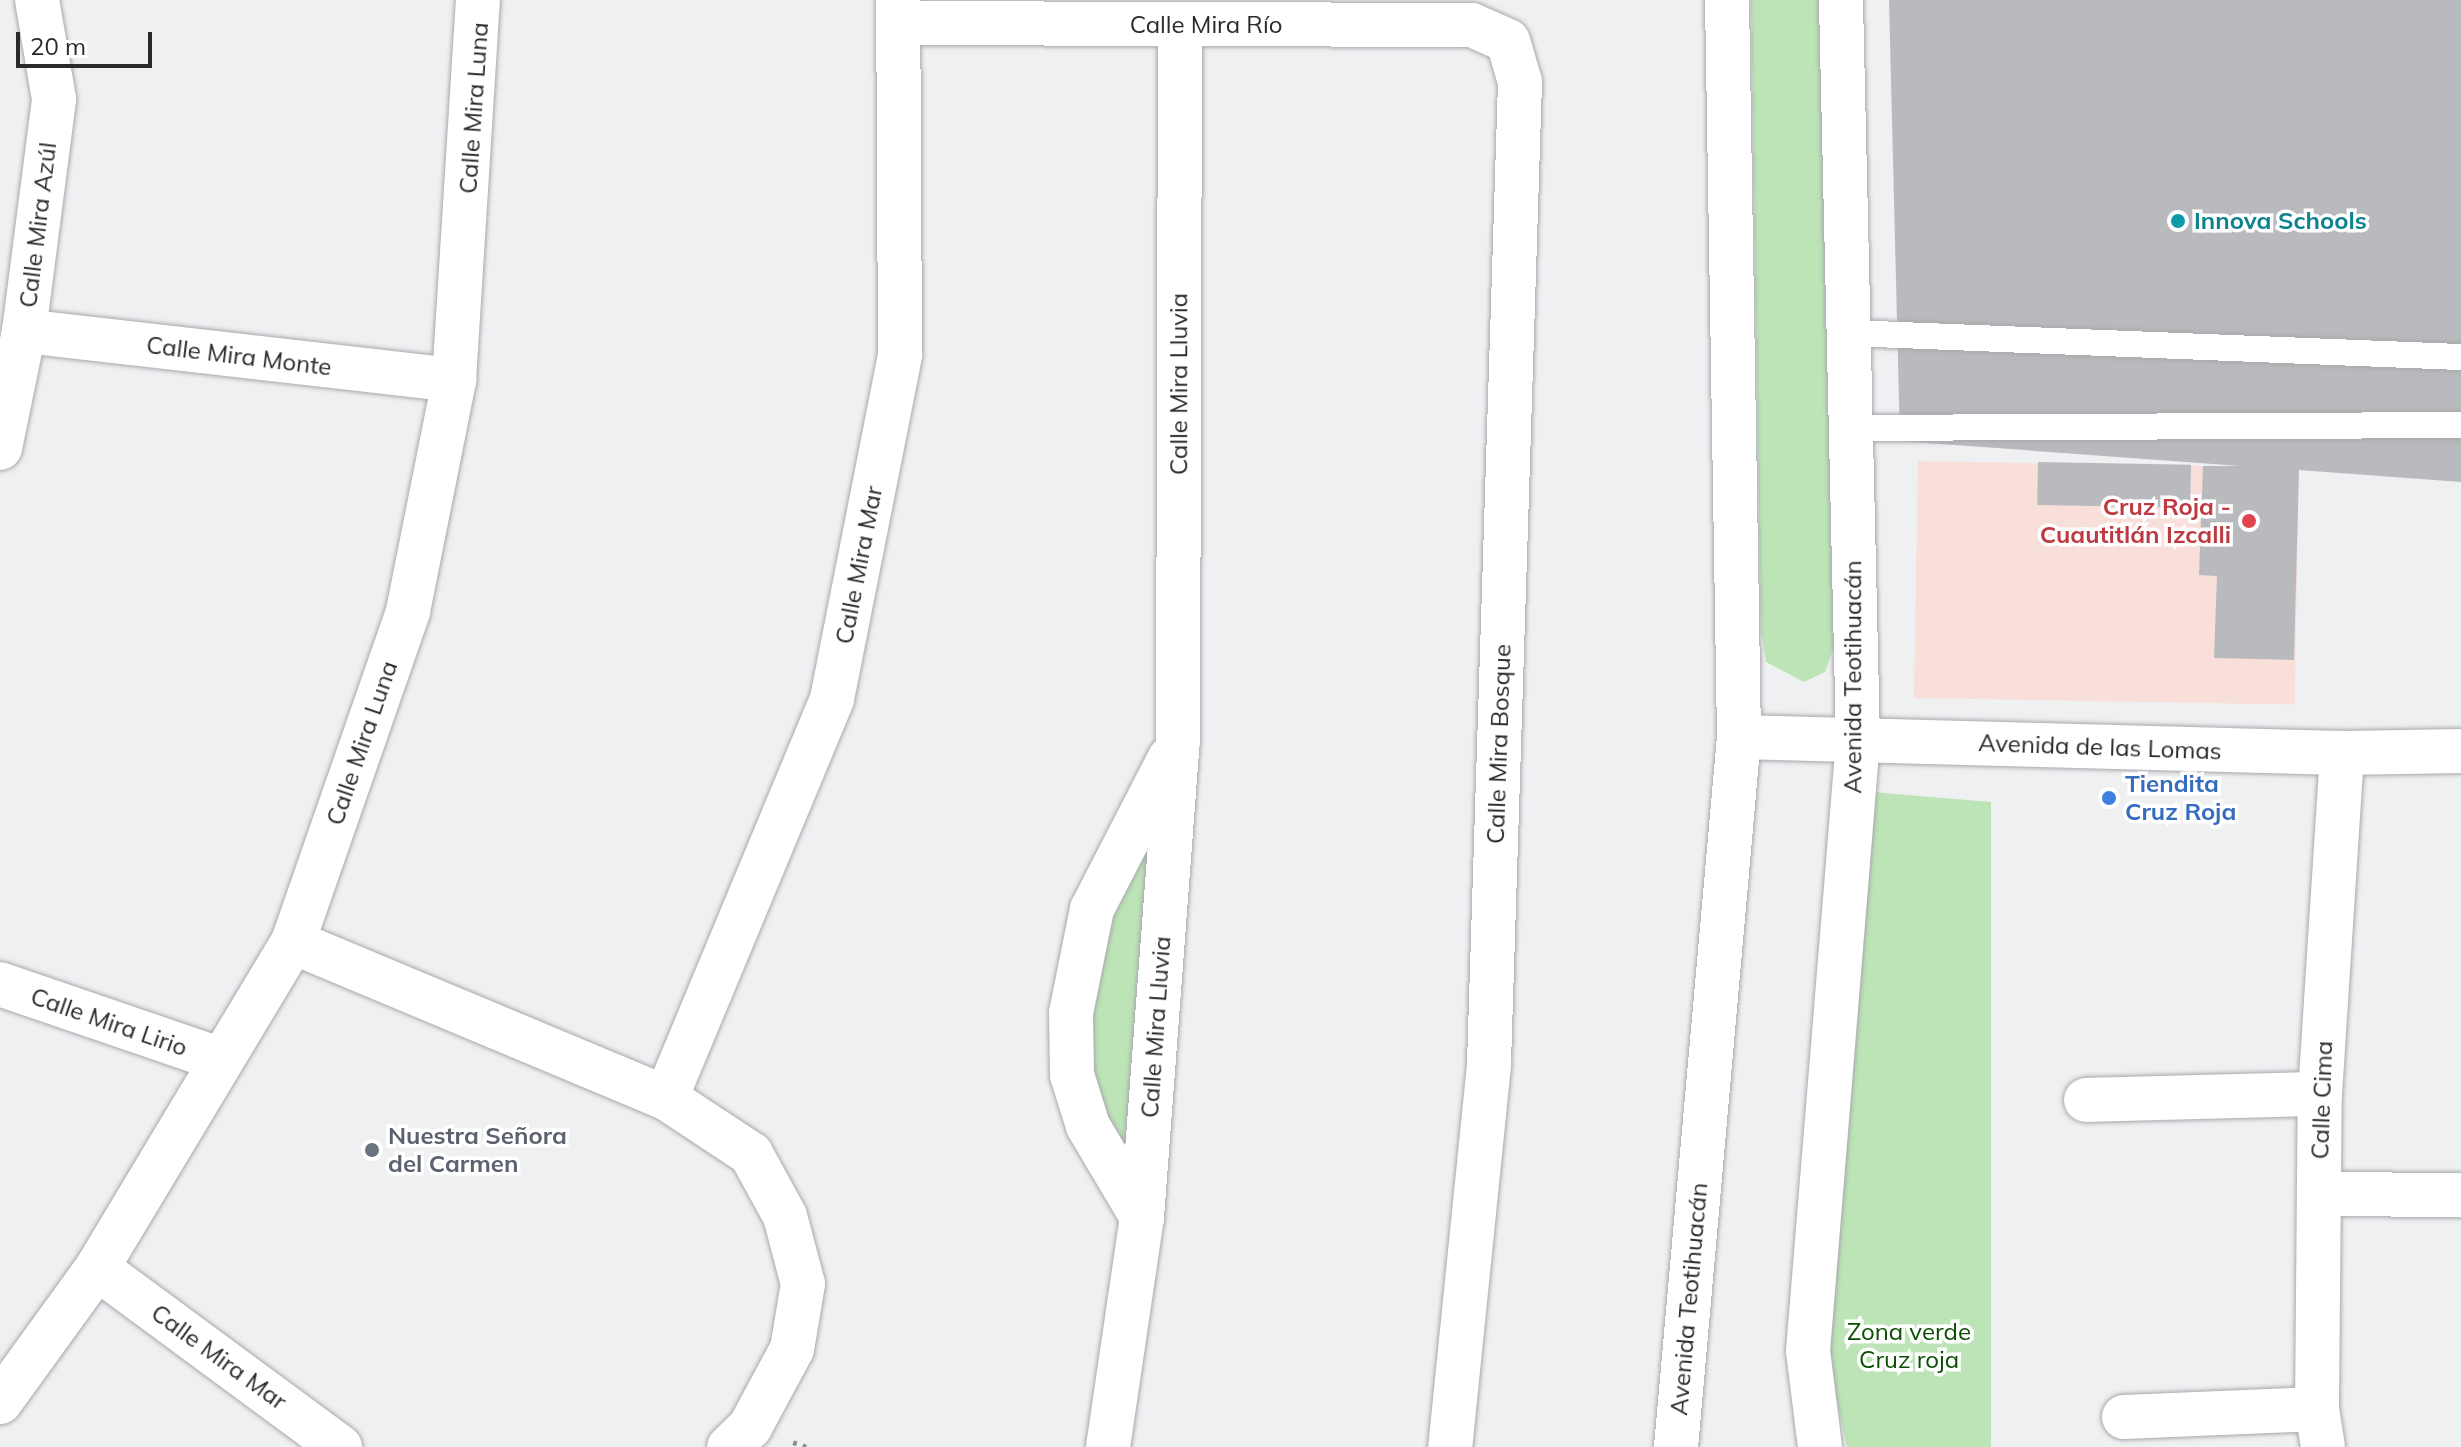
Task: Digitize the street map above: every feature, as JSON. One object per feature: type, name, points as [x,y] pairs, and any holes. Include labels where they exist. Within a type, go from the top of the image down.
[{"type":"street","name":"Calle Mira Azúl","points":[[0,448],[24,331],[54,99],[37,0]]},
{"type":"street","name":"Calle Mira Luna","points":[[0,1402],[97,1268],[219,1059],[293,942],[408,611],[454,380],[478,0]]},
{"type":"street","name":"Avenida Teotihuacán","points":[[1676,1447],[1739,737],[1727,0]]},
{"type":"street","name":"Avenida Teotihuacán","points":[[1820,1447],[1808,1351],[1858,740],[1841,0]]},
{"type":"street","name":"Calle Mira Río","points":[[899,11],[1180,26],[1472,25],[1508,41]]},
{"type":"street","name":"Calle Mira Mar","points":[[666,1098],[832,699],[900,355],[899,11]]},
{"type":"street","name":"Calle Mira Lluvia","points":[[1108,1447],[1142,1217],[1178,742],[1180,26]]},
{"type":"street","name":"Calle Mira Bosque","points":[[1450,1447],[1489,1065],[1520,82],[1508,41]]},
{"type":"street","name":"Calle Mira Monte","points":[[24,331],[454,380]]},
{"type":"street","name":"Avenida de las Lomas","points":[[1739,737],[2342,753],[2461,751]]},
{"type":"street","name":"Calle Mira Lluvia","points":[[1142,1217],[1088,1126],[1072,1075],[1071,1013],[1092,909],[1178,742]]},
{"type":"street","name":"Calle Cima","points":[[2320,1428],[2320,1094],[2342,753]]},
{"type":"street","points":[[293,942],[666,1098],[751,1154],[785,1216],[803,1284],[792,1349],[750,1427],[729,1447]]},
{"type":"street","name":"Calle Mira Lirio","points":[[0,984],[219,1059]]},
{"type":"street","points":[[2086,1100],[2320,1094]]},
{"type":"street","points":[[2319,1194],[2461,1195]]},
{"type":"street","name":"Calle Mira Mar","points":[[97,1268],[340,1447]]},
{"type":"street","points":[[2124,1417],[2320,1428]]},
{"type":"lane","points":[[1849,333],[2461,357]]},
{"type":"lane","points":[[1851,428],[2461,425]]},
{"type":"shaded area","points":[[1918,461],[2299,468],[2295,705],[1914,698]]},
{"type":"green space","points":[[1751,0],[1831,0],[1836,642],[1825,672],[1804,682],[1766,662],[1761,631]]},
{"type":"green space","points":[[1168,783],[1136,1192],[1095,1124],[1078,1014],[1100,911]]},
{"type":"green space","name":"Zona verde Cruz roja","points":[[1872,792],[1991,802],[1991,1447],[1847,1447],[1824,1343]]},
{"type":"building","name":"Innova Schools","points":[[1889,0],[2461,0],[2461,482],[2299,470],[2294,660],[2214,658],[2217,576],[2199,575],[2203,466],[2240,466],[1900,441]]},
{"type":"building","points":[[2038,462],[2191,465],[2190,508],[2037,505]]},
{"type":"place","name":"Innova Schools","points":[[2178,221]]},
{"type":"place","name":"Cruz Roja - Cuautitlán Izcalli","points":[[2249,521]]},
{"type":"place","name":"Tiendita Cruz Roja","points":[[2109,798]]},
{"type":"place","name":"Nuestra Señora del Carmen","points":[[372,1150]]}]
